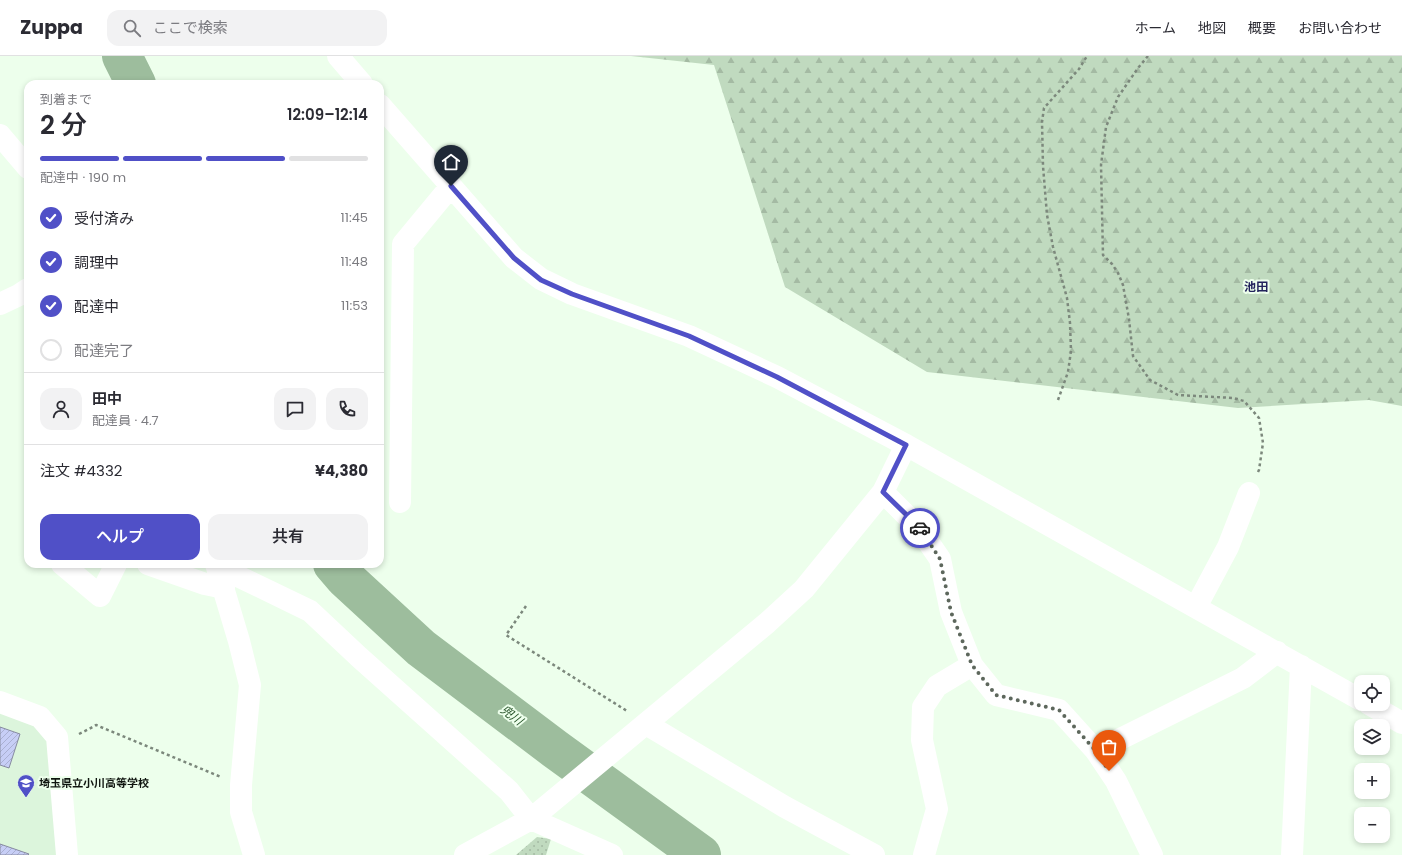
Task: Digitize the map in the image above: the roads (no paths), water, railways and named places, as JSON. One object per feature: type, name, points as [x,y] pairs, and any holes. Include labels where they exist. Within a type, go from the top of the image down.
[{"type":"street","points":[[338,56],[359,80]]},
{"type":"street","points":[[384,110],[514,258],[541,280],[572,294],[689,336],[777,377],[906,445],[1354,696]]},
{"type":"street","points":[[0,135],[24,163]]},
{"type":"street","points":[[400,502],[403,244],[451,186]]},
{"type":"street","points":[[0,304],[24,292]]},
{"type":"street","points":[[466,855],[536,815],[767,623],[804,589],[883,492],[906,445]]},
{"type":"street","points":[[883,492],[918,526],[940,559],[951,612],[972,665],[996,695],[1059,710],[1096,751],[1116,781],[1152,855]]},
{"type":"street","points":[[1196,607],[1228,547],[1249,492]]},
{"type":"street","points":[[67,568],[100,596],[114,568]]},
{"type":"street","points":[[159,568],[205,584],[224,588]]},
{"type":"street","points":[[218,568],[250,685],[241,785],[241,812],[254,855]]},
{"type":"street","points":[[223,568],[310,611],[359,657],[536,815],[612,855]]},
{"type":"street","points":[[1096,751],[1243,678],[1277,652]]},
{"type":"street","points":[[924,855],[937,809],[922,740],[923,707],[937,686],[972,665]]},
{"type":"street","points":[[1292,855],[1301,666]]},
{"type":"street","points":[[0,702],[40,716],[57,737],[67,855]]},
{"type":"street","points":[[1381,711],[1402,723]]},
{"type":"street","points":[[644,726],[874,855]]},
{"type":"waterway","name":"兜川","points":[[122,56],[134,80]]},
{"type":"waterway","name":"兜川","points":[[336,568],[345,578],[421,648],[555,749],[701,855]]},
{"type":"place","name":"埼玉県立小川高等学校","points":[[26,798]]},
{"type":"district","name":"池田","points":[[1256,286]]}]
